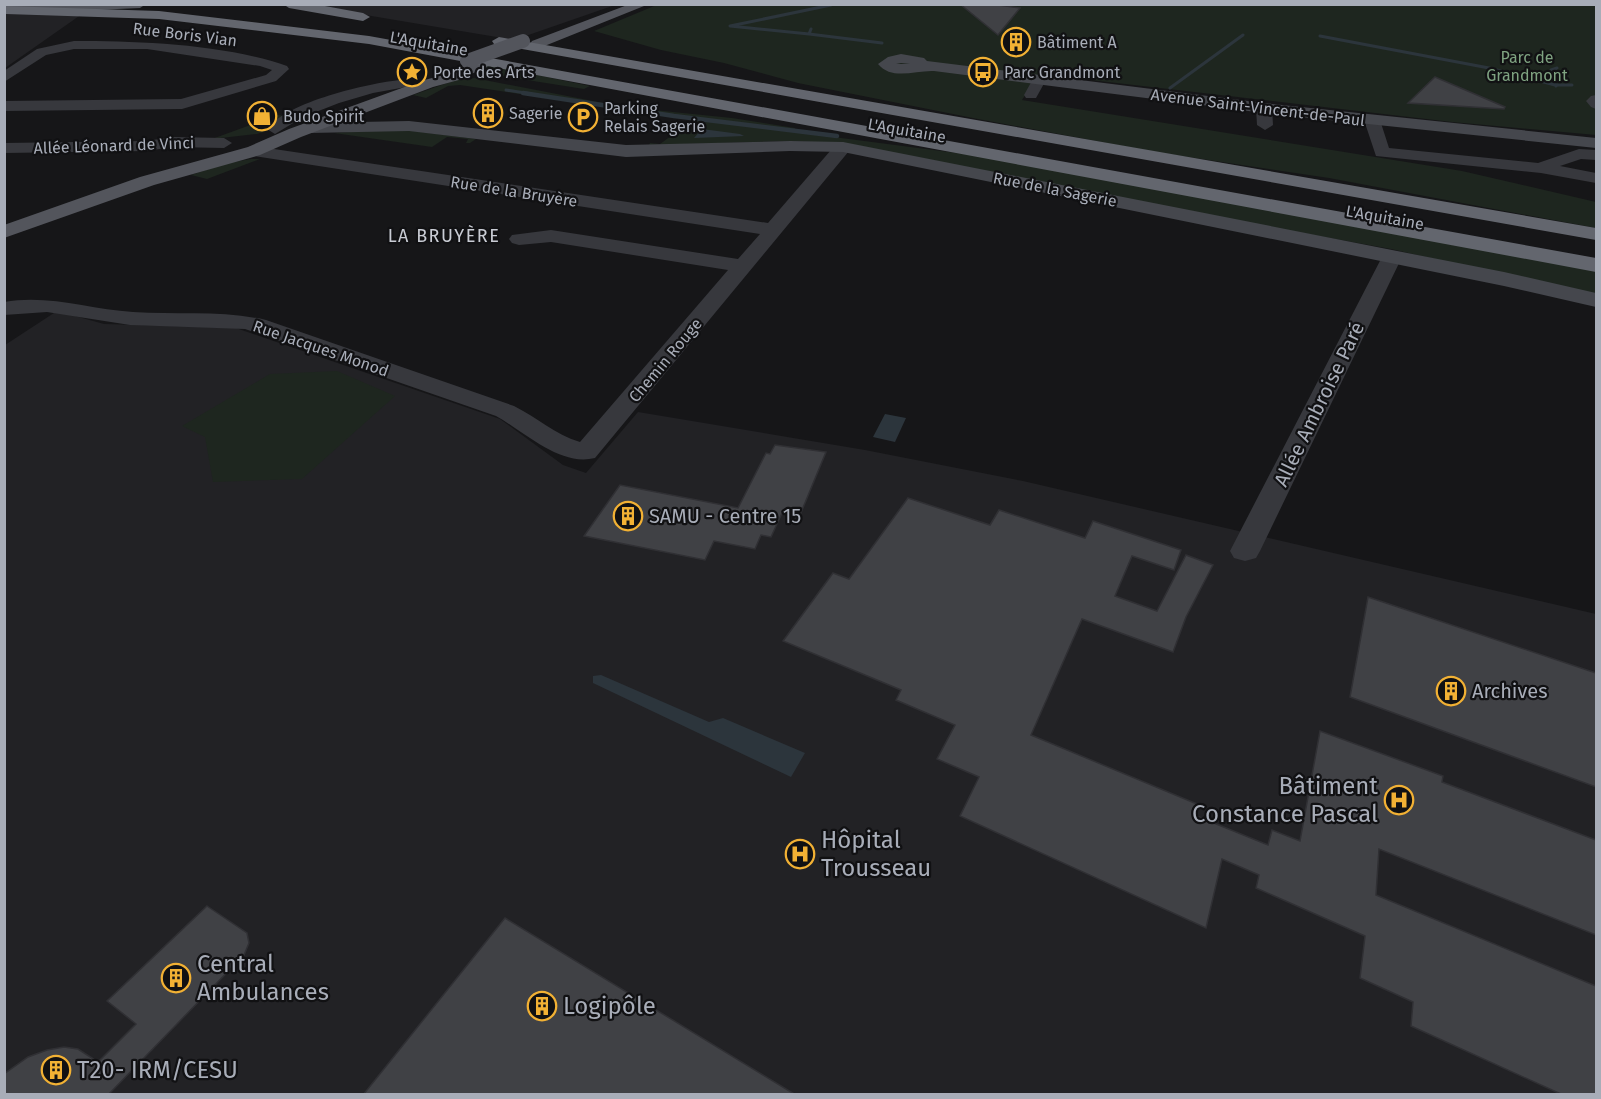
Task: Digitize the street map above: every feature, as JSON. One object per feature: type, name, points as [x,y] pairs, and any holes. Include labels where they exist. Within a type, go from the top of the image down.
[{"type":"highway","name":"L'Aquitaine","points":[[217,4],[1596,256]]},
{"type":"highway","points":[[281,6],[375,19]]},
{"type":"highway","name":"L'Aquitaine","points":[[281,6],[1596,243]]},
{"type":"highway","points":[[5,10],[167,15],[345,36],[1596,265]]},
{"type":"highway","points":[[581,28],[583,34],[598,42]]},
{"type":"highway","points":[[560,36],[598,42],[1006,130]]},
{"type":"highway","points":[[489,39],[1596,234]]},
{"type":"highway","points":[[464,67],[1036,161]]},
{"type":"main road","points":[[5,10],[140,4]]},
{"type":"main road","points":[[224,150],[254,152],[622,4]]},
{"type":"main road","points":[[532,40],[560,36],[643,4]]},
{"type":"main road","points":[[4,232],[147,181],[186,172],[224,150],[275,129],[401,84],[435,69],[464,67]]},
{"type":"street","name":"Rue Boris Vian","points":[[4,78],[42,52],[74,45],[147,45],[262,62],[282,69],[276,76],[182,104],[4,106]]},
{"type":"street","name":"Avenue Saint-Vincent-de-Paul","points":[[921,66],[1035,87],[1265,116],[1372,120],[1596,143]]},
{"type":"street","points":[[275,129],[285,120],[310,109],[374,87],[401,84]]},
{"type":"street","points":[[236,89],[262,96]]},
{"type":"street","points":[[1596,99],[1594,101],[1596,105]]},
{"type":"street","points":[[291,104],[310,109]]},
{"type":"street","name":"Rue de la Sagerie","points":[[364,109],[365,113],[373,117],[494,133],[506,137]]},
{"type":"street","points":[[1372,120],[1382,152],[1541,168],[1596,178]]},
{"type":"street","name":"Rue de la Sagerie","points":[[309,128],[397,125],[626,151],[790,146],[843,147],[1596,300]]},
{"type":"street","name":"Allée Léonard de Vinci","points":[[8,156],[34,148],[141,146],[172,142],[224,150]]},
{"type":"street","name":"Chemin Rouge","points":[[586,452],[843,147]]},
{"type":"street","name":"Rue de la Bruyère","points":[[254,152],[774,230]]},
{"type":"street","points":[[1541,168],[1579,154],[1596,155]]},
{"type":"street","points":[[519,239],[551,236],[743,266]]},
{"type":"street","name":"Allée Ambroise Paré","points":[[1245,551],[1392,257]]},
{"type":"street","name":"Rue Jacques Monod","points":[[4,309],[33,303],[126,318],[245,322],[258,325],[505,411],[522,420],[552,442],[586,452]]},
{"type":"shaded area","points":[[306,5],[615,5],[514,40]]},
{"type":"shaded area","points":[[5,14],[82,14],[5,68]]},
{"type":"shaded area","points":[[702,129],[740,134],[744,136],[694,138]]},
{"type":"shaded area","name":"Hôpital Trousseau","points":[[57,311],[104,324],[236,328],[500,419],[563,465],[586,473],[638,412],[865,450],[1023,481],[1596,614],[1596,1094],[5,1094],[5,345]]},
{"type":"shaded area","points":[[885,414],[906,418],[895,442],[873,437]]},
{"type":"shaded area","points":[[601,675],[709,722],[723,718],[805,753],[791,777],[593,683],[593,676]]},
{"type":"green space","name":"Parc de Grandmont","points":[[659,4],[1596,5],[1596,135],[1452,122],[1039,74],[1022,100],[1462,171],[1596,202],[1596,228],[1329,178],[1155,152],[978,119],[798,83],[724,63],[661,50],[594,31]]},
{"type":"green space","points":[[489,65],[590,86],[584,89],[477,72]]},
{"type":"green space","points":[[474,78],[624,107],[732,118],[795,128],[795,132],[972,155],[1596,265],[1596,296],[1391,249],[1247,223],[850,144],[791,141],[649,145],[650,143],[660,144],[693,120],[460,85],[448,86],[426,98],[413,95],[456,80]]},
{"type":"green space","points":[[278,115],[286,116],[266,131],[212,139]]},
{"type":"green space","points":[[398,129],[476,139],[466,143],[468,139],[447,137],[432,147],[334,133]]},
{"type":"green space","points":[[260,159],[207,179],[191,175],[227,163]]},
{"type":"green space","points":[[337,371],[395,396],[302,479],[213,482],[205,437],[182,426],[270,374]]},
{"type":"building","points":[[960,4],[991,4],[1020,8],[998,35]]},
{"type":"building","points":[[1435,77],[1505,107],[1504,109],[1408,103]]},
{"type":"building","points":[[775,445],[826,452],[800,515],[783,511],[771,537],[761,535],[755,549],[714,541],[705,560],[584,536],[620,485],[738,508],[766,453],[770,454]]},
{"type":"building","name":"Bâtiment Constance Pascal","points":[[908,498],[990,525],[999,510],[1085,538],[1093,521],[1181,550],[1174,570],[1132,556],[1115,596],[1157,611],[1186,555],[1213,565],[1186,617],[1173,652],[1082,619],[1031,735],[1197,804],[1194,815],[1268,845],[1272,830],[1300,841],[1320,731],[1443,776],[1442,782],[1596,840],[1596,935],[1379,849],[1376,895],[1596,986],[1596,1095],[1563,1095],[1411,1026],[1413,1002],[1360,978],[1365,936],[1256,888],[1259,875],[1222,859],[1206,928],[960,816],[979,777],[937,759],[955,725],[896,700],[901,690],[783,641],[833,573],[849,579]]},
{"type":"building","name":"Archives","points":[[1368,597],[1596,673],[1596,787],[1350,697]]},
{"type":"building","name":"Central Ambulances","points":[[207,906],[247,933],[249,943],[244,955],[108,1095],[4,1095],[4,1074],[28,1057],[47,1050],[64,1047],[78,1049],[98,1062],[136,1024],[107,1001]]},
{"type":"building","name":"Logipôle","points":[[505,918],[796,1095],[363,1095]]},
{"type":"waterway","points":[[809,34],[730,26],[831,5]]},
{"type":"waterway","points":[[809,34],[811,29]]},
{"type":"waterway","points":[[809,34],[882,43]]},
{"type":"waterway","points":[[1170,88],[1243,35]]},
{"type":"waterway","points":[[1320,36],[1489,68],[1555,85]]},
{"type":"waterway","points":[[1555,85],[1550,75],[1551,70],[1557,68]]},
{"type":"waterway","points":[[1555,85],[1572,85]]},
{"type":"waterway","points":[[506,90],[532,94]]},
{"type":"waterway","points":[[523,93],[674,116],[837,136]]},
{"type":"place","name":"Bâtiment A","points":[[1016,42]]},
{"type":"place","name":"Porte des Arts","points":[[412,72]]},
{"type":"place","name":"Parc Grandmont","points":[[983,72]]},
{"type":"place","name":"Sagerie","points":[[488,113]]},
{"type":"place","name":"Budo Spirit","points":[[262,116]]},
{"type":"place","name":"Parking Relais Sagerie","points":[[583,117]]},
{"type":"place","name":"SAMU - Centre 15","points":[[628,516]]},
{"type":"place","name":"Archives","points":[[1451,691]]},
{"type":"place","name":"Bâtiment Constance Pascal","points":[[1399,800]]},
{"type":"place","name":"Hôpital Trousseau","points":[[800,854]]},
{"type":"place","name":"Central Ambulances","points":[[176,978]]},
{"type":"place","name":"Logipôle","points":[[542,1006]]},
{"type":"place","name":"T20- IRM/CESU","points":[[56,1070]]},
{"type":"district","name":"LA BRUYÈRE","points":[[444,236]]}]
